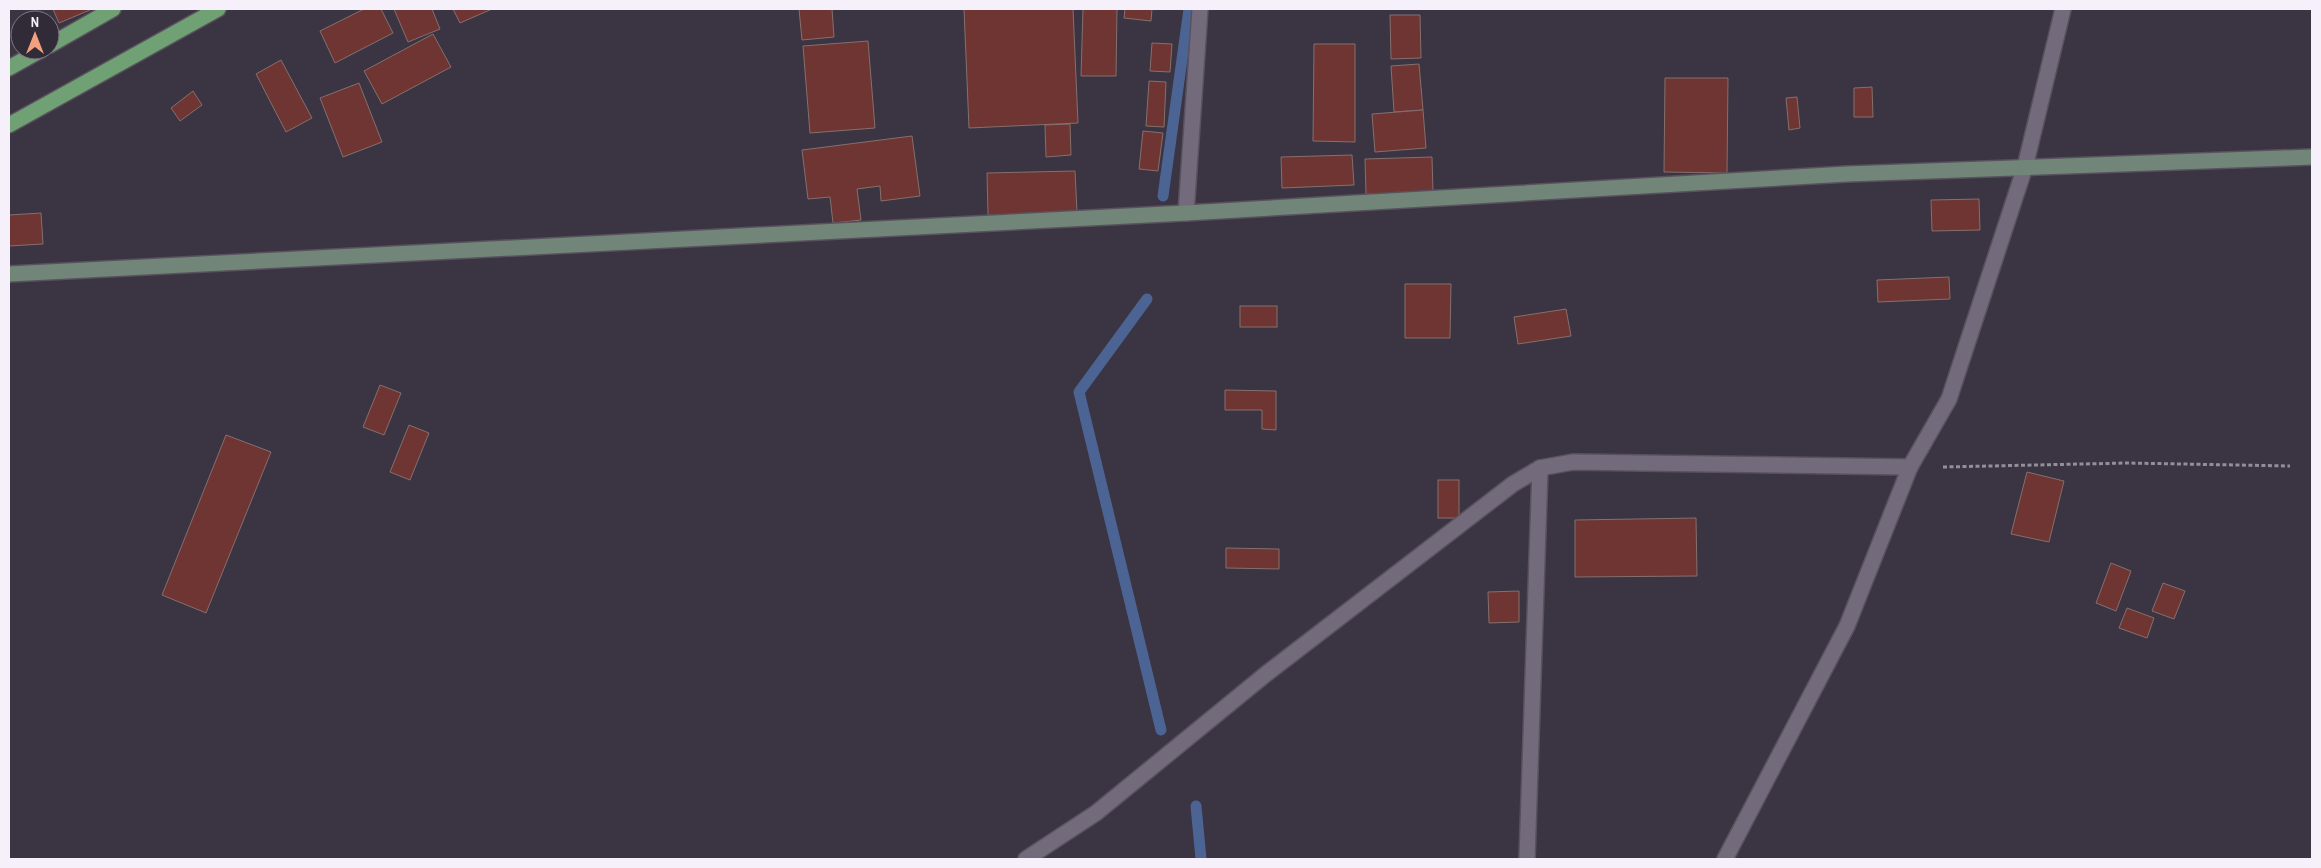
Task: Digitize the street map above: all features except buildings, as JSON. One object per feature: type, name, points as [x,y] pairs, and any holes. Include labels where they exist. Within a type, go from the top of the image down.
[{"type":"main road","points":[[60,39],[113,9]]},
{"type":"main road","points":[[9,125],[218,9]]},
{"type":"main road","points":[[9,68],[23,60]]},
{"type":"street","points":[[1186,213],[1200,9]]},
{"type":"street","points":[[1725,859],[1847,626],[1910,467],[1949,399],[2026,166],[2063,9]]},
{"type":"street","points":[[9,274],[1186,213],[1846,174],[2312,157]]},
{"type":"street","points":[[1026,859],[1096,813],[1266,674],[1513,484],[1540,468],[1573,462],[1910,467]]},
{"type":"street","points":[[1527,859],[1540,468]]},
{"type":"path","points":[[1910,467],[2128,463],[2290,466]]},
{"type":"waterway","points":[[1163,196],[1189,9]]},
{"type":"waterway","points":[[1147,299],[1079,392],[1161,730]]},
{"type":"waterway","points":[[1196,806],[1201,859]]}]
